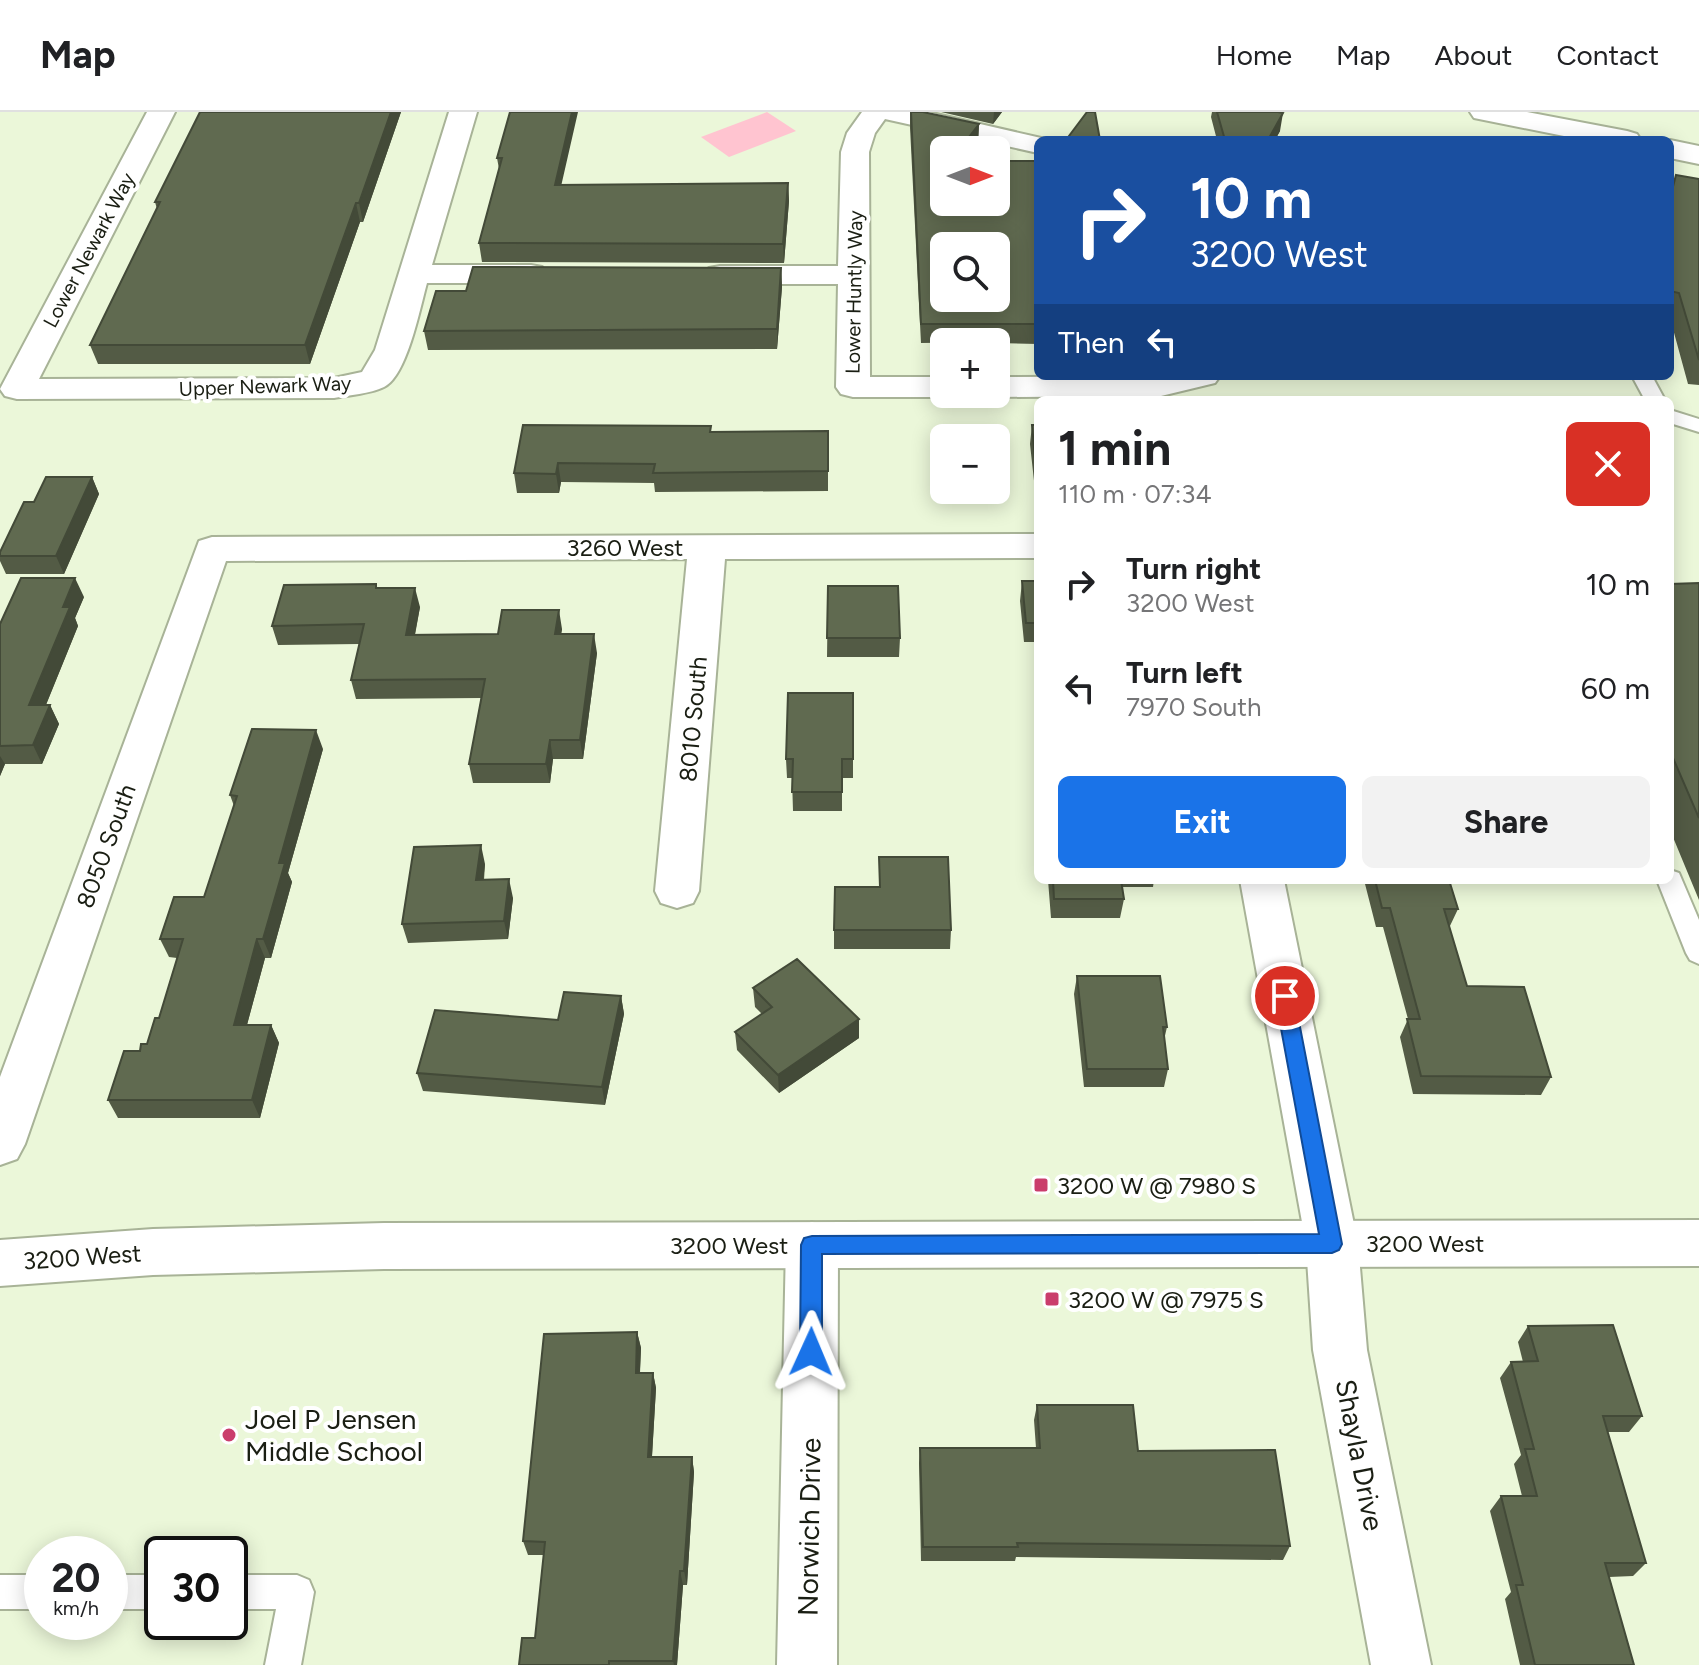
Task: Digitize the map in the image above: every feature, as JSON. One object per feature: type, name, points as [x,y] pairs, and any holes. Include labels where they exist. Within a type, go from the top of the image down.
[{"type":"street","name":"Lower Newark Way","points":[[17,389],[161,112]]},
{"type":"street","name":"Upper Newark Way","points":[[17,389],[320,389],[373,380],[385,365],[463,112]]},
{"type":"street","name":"Lower Huntly Way","points":[[876,112],[861,133],[855,152],[853,387],[930,387]]},
{"type":"street","points":[[889,112],[1037,136]]},
{"type":"street","points":[[1484,112],[1606,136]]},
{"type":"street","points":[[1674,150],[1699,155]]},
{"type":"street","points":[[414,274],[556,274]]},
{"type":"street","points":[[697,275],[854,275]]},
{"type":"street","points":[[1010,387],[1161,386],[1188,380]]},
{"type":"street","name":"3260 West","points":[[212,549],[1034,546]]},
{"type":"street","name":"8010 South","points":[[677,891],[707,547]]},
{"type":"street","name":"8050 South","points":[[0,1144],[212,549]]},
{"type":"street","name":"Shayla Drive","points":[[1263,884],[1332,1244],[1340,1350],[1401,1665]]},
{"type":"street","name":"3200 West","points":[[0,1263],[153,1252],[384,1246],[1699,1243]]},
{"type":"street","name":"Norwich Drive","points":[[807,1665],[812,1245]]},
{"type":"lane","points":[[1674,417],[1699,426]]},
{"type":"lane","points":[[1672,884],[1699,953]]},
{"type":"lane","points":[[0,1592],[24,1592]]},
{"type":"lane","points":[[248,1592],[297,1592],[283,1665]]},
{"type":"shaded area","points":[[767,112],[796,131],[729,157],[701,137]]},
{"type":"building","points":[[200,112],[391,112],[305,345],[90,345],[160,202],[155,202]]},
{"type":"building","points":[[510,112],[572,112],[555,185],[788,183],[783,244],[479,243],[502,158],[497,158]]},
{"type":"building","points":[[911,112],[979,124],[970,136],[930,136],[930,216],[1010,216],[1010,161],[1034,161],[1034,324],[921,324]]},
{"type":"building","points":[[1087,112],[1095,112],[1099,136],[1069,136]]},
{"type":"building","points":[[1217,112],[1283,113],[1270,136],[1224,136]]},
{"type":"building","points":[[1676,175],[1699,179],[1699,360],[1679,293],[1674,292]]},
{"type":"building","points":[[473,267],[781,268],[777,329],[424,331],[436,291],[466,291]]},
{"type":"building","points":[[523,425],[711,426],[710,432],[828,431],[828,471],[653,473],[655,464],[558,463],[556,474],[514,473]]},
{"type":"building","points":[[46,477],[92,477],[56,556],[0,556],[24,502],[34,502]]},
{"type":"building","points":[[21,578],[75,578],[63,607],[70,607],[29,705],[50,705],[33,745],[0,746],[0,624]]},
{"type":"building","points":[[1022,581],[1034,581],[1034,623],[1026,623]]},
{"type":"building","points":[[1699,583],[1699,818],[1674,760],[1674,584]]},
{"type":"building","points":[[376,584],[376,588],[415,588],[406,635],[498,634],[502,610],[559,610],[555,634],[594,634],[580,740],[550,740],[546,764],[469,764],[485,679],[351,680],[364,624],[272,626],[284,585]]},
{"type":"building","points":[[828,586],[898,586],[900,638],[827,638]]},
{"type":"building","points":[[788,693],[853,693],[853,759],[842,759],[842,792],[792,792],[793,759],[786,759]]},
{"type":"building","points":[[252,729],[316,730],[279,863],[285,863],[263,939],[257,939],[234,1025],[271,1025],[252,1100],[108,1100],[124,1051],[140,1051],[141,1044],[147,1044],[155,1018],[159,1018],[183,939],[160,939],[174,897],[204,897],[237,796],[230,795]]},
{"type":"building","points":[[481,845],[476,880],[509,879],[504,921],[402,924],[414,847]]},
{"type":"building","points":[[879,857],[948,857],[951,930],[834,930],[835,887],[880,887]]},
{"type":"building","points":[[1053,884],[1122,884],[1124,899],[1054,899]]},
{"type":"building","points":[[1376,884],[1450,884],[1458,909],[1444,909],[1467,986],[1524,987],[1551,1077],[1421,1076],[1407,1019],[1420,1019],[1390,908],[1382,908]]},
{"type":"building","points":[[797,959],[859,1019],[778,1075],[735,1032],[772,1007],[753,988]]},
{"type":"building","points":[[1077,976],[1160,976],[1167,1027],[1163,1027],[1168,1069],[1087,1069]]},
{"type":"building","points":[[564,992],[621,996],[602,1087],[417,1073],[435,1010],[558,1020]]},
{"type":"building","points":[[1613,1325],[1642,1416],[1603,1416],[1646,1563],[1605,1563],[1634,1665],[1535,1665],[1516,1585],[1523,1585],[1501,1496],[1537,1496],[1525,1449],[1534,1449],[1511,1362],[1538,1361],[1528,1326]]},
{"type":"building","points":[[637,1332],[636,1373],[653,1373],[648,1457],[692,1457],[684,1571],[680,1571],[673,1661],[519,1665],[522,1638],[535,1638],[545,1542],[523,1541],[544,1334]]},
{"type":"building","points":[[1037,1405],[1133,1405],[1138,1451],[1275,1450],[1290,1546],[1017,1543],[1018,1547],[923,1547],[920,1448],[1040,1448]]},
{"type":"place","name":"3200 W @ 7980 S","points":[[1041,1185]]},
{"type":"place","name":"3200 W @ 7975 S","points":[[1052,1299]]},
{"type":"place","name":"Joel P Jensen Middle School","points":[[229,1435]]},
{"type":"route","points":[[811,1352],[812,1245],[1332,1244],[1285,996]]}]
